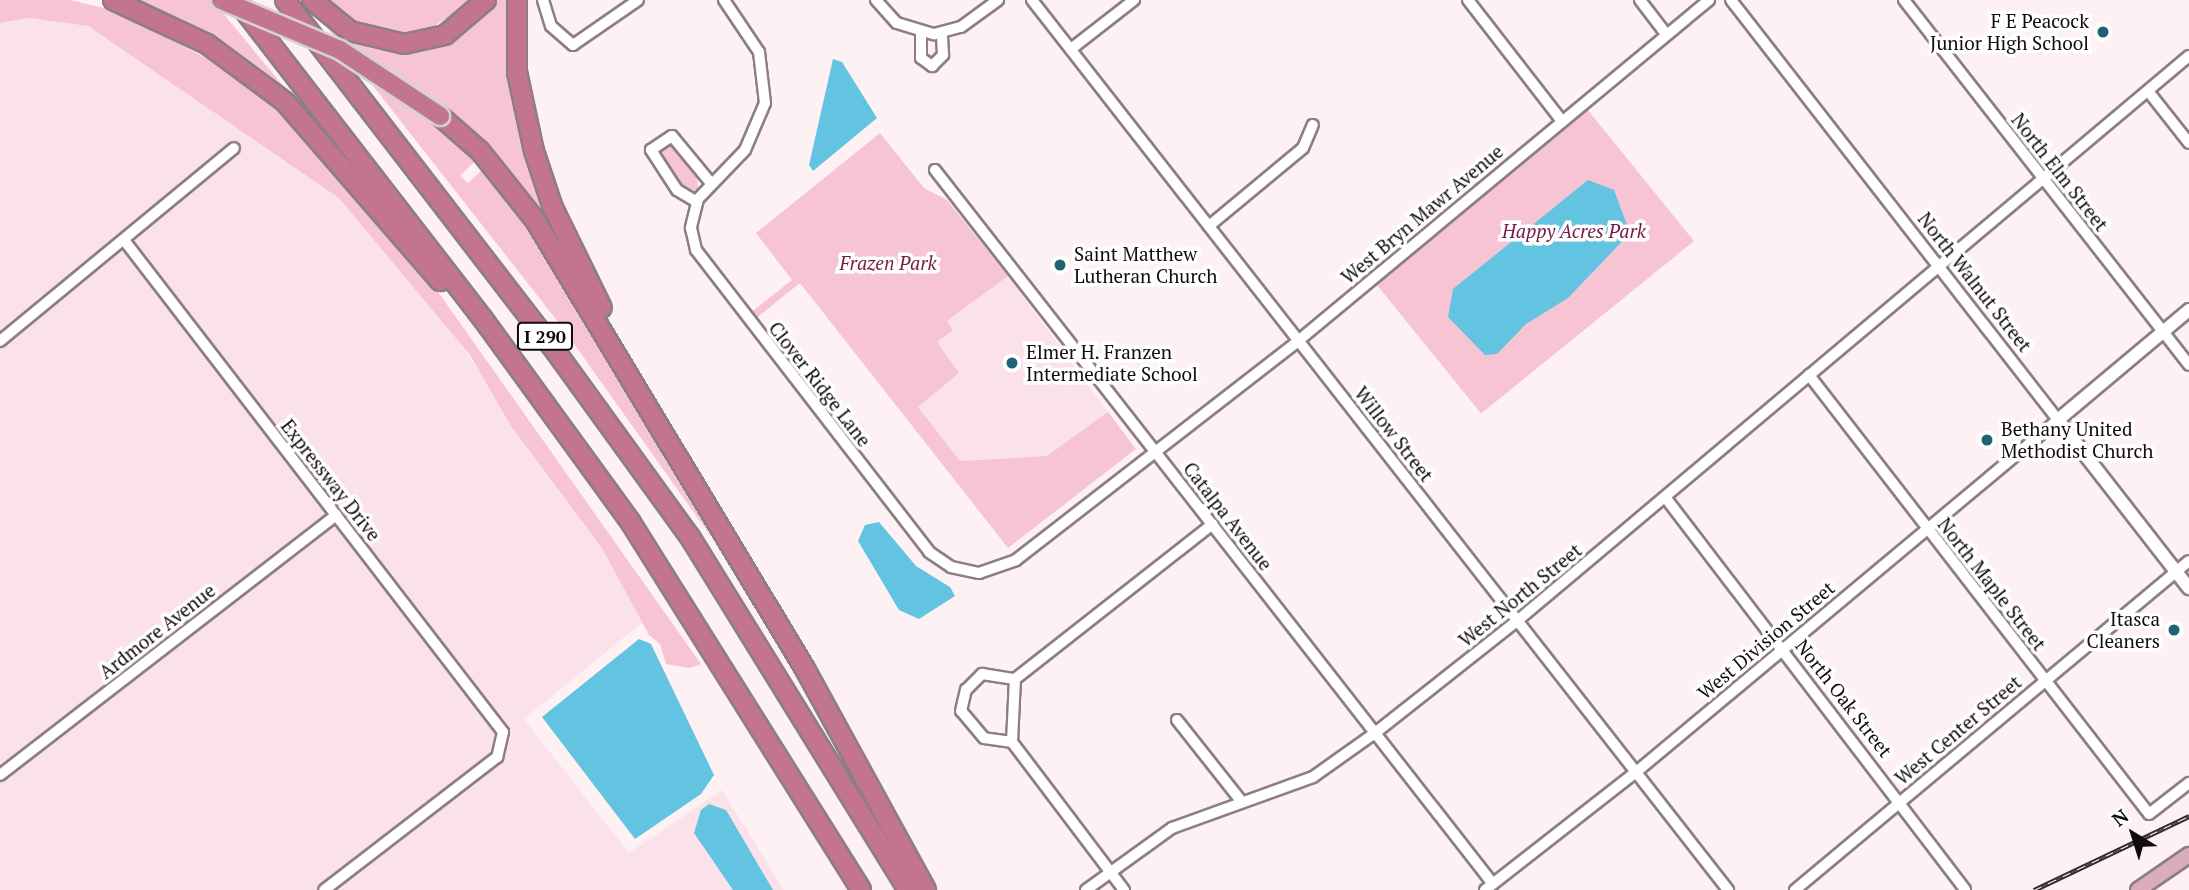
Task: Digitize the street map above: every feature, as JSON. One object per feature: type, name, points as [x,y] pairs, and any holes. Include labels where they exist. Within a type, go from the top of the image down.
[{"type":"highway","points":[[113,0],[207,44],[285,102],[530,383]]},
{"type":"highway","points":[[221,0],[340,50],[440,116],[480,151],[535,219],[805,669],[926,890]]},
{"type":"highway","name":"I 290","points":[[236,0],[530,383],[697,622],[861,890]]},
{"type":"highway","name":"I 290","points":[[285,0],[556,352],[690,537],[908,890]]},
{"type":"highway","points":[[312,0],[350,31],[404,44],[445,35],[486,0]]},
{"type":"highway","points":[[517,0],[517,72],[527,122],[546,190],[572,253],[667,425],[680,460]]},
{"type":"highway","points":[[526,0],[527,122]]},
{"type":"main road","points":[[2138,890],[2187,859]]},
{"type":"street","points":[[543,0],[551,26],[573,45],[638,0]]},
{"type":"street","points":[[710,182],[672,136],[654,145],[651,155],[677,190],[696,202],[710,182],[751,141],[766,94],[758,48],[724,0]]},
{"type":"street","points":[[876,0],[897,23],[921,33],[942,34],[998,0]]},
{"type":"street","name":"Willow Street","points":[[1032,0],[1728,890]]},
{"type":"street","points":[[1071,49],[1133,0]]},
{"type":"street","points":[[1468,0],[1562,121]]},
{"type":"street","points":[[1640,0],[1666,34]]},
{"type":"street","name":"West Bryn Mawr Avenue","points":[[1155,452],[1298,341],[1709,0]]},
{"type":"street","name":"North Walnut Street","points":[[1731,0],[2189,588]]},
{"type":"street","name":"North Elm Street","points":[[1904,0],[2189,365]]},
{"type":"street","points":[[921,33],[921,58],[932,66],[943,55],[942,34]]},
{"type":"street","name":"West North Street","points":[[1086,890],[1172,828],[1313,777],[1375,733],[1517,621],[2189,56]]},
{"type":"street","points":[[2148,91],[2189,143]]},
{"type":"street","points":[[1209,226],[1303,148],[1313,125]]},
{"type":"street","points":[[0,341],[234,148]]},
{"type":"street","name":"Catalpa Avenue","points":[[935,170],[1375,733],[1489,887]]},
{"type":"street","name":"Clover Ridge Lane","points":[[696,202],[691,228],[701,259],[926,547],[945,564],[977,573],[1009,564],[1155,452]]},
{"type":"street","name":"Expressway Drive","points":[[124,240],[498,725],[504,744],[497,757],[324,890]]},
{"type":"street","points":[[2058,420],[2189,310]]},
{"type":"street","name":"North Maple Street","points":[[1809,375],[2149,814],[2189,783]]},
{"type":"street","name":"West Division Street","points":[[1489,887],[1635,773],[2058,420]]},
{"type":"street","name":"North Oak Street","points":[[1665,497],[1901,800],[1965,890]]},
{"type":"street","name":"Ardmore Avenue","points":[[0,775],[336,515]]},
{"type":"street","points":[[1012,742],[984,738],[961,711],[966,690],[982,674],[1015,679],[1213,524]]},
{"type":"street","name":"West Center Street","points":[[1795,890],[2189,561]]},
{"type":"street","points":[[1015,679],[1012,742],[1124,890]]},
{"type":"street","points":[[1177,720],[1242,802]]},
{"type":"shaded area","points":[[28,18],[88,26],[266,146],[339,198],[435,307],[602,548],[643,622],[524,719],[629,853],[722,790],[784,890],[0,890],[0,23]]},
{"type":"shaded area","name":"Elmer H. Franzen Intermediate School","points":[[1008,276],[1108,412],[1048,456],[960,461],[917,407],[959,373],[936,341],[947,321]]},
{"type":"green space","points":[[0,0],[70,0],[116,11],[227,69],[291,121],[441,296],[701,664],[690,668],[666,664],[660,644],[649,635],[602,548],[511,426],[470,355],[339,198],[88,26],[29,18],[0,23]]},
{"type":"green space","points":[[139,0],[212,0],[304,111],[219,42]]},
{"type":"green space","points":[[328,0],[473,0],[436,25],[404,33],[357,23]]},
{"type":"green space","points":[[498,0],[511,0],[516,119],[547,216],[479,136],[446,107],[432,124],[474,162],[460,176],[468,183],[482,170],[521,216],[712,538],[562,327],[319,17],[370,48],[415,53],[456,40]]},
{"type":"green space","name":"Happy Acres Park","points":[[1587,109],[1694,241],[1481,414],[1374,281]]},
{"type":"green space","name":"Frazen Park","points":[[880,133],[924,188],[947,200],[1008,276],[947,321],[953,330],[937,342],[959,373],[918,407],[960,461],[1047,456],[1108,412],[1136,449],[1008,548],[800,283],[755,319],[750,313],[792,280],[756,233]]},
{"type":"green space","points":[[663,144],[671,145],[697,177],[698,189],[690,192],[679,184],[657,156]]},
{"type":"water","points":[[833,59],[842,62],[877,118],[813,171],[809,165]]},
{"type":"water","points":[[1588,180],[1614,190],[1630,233],[1568,298],[1526,324],[1497,354],[1485,355],[1448,317],[1453,289]]},
{"type":"water","points":[[879,522],[916,566],[950,587],[955,596],[919,619],[899,610],[858,541],[865,525]]},
{"type":"water","points":[[639,639],[651,644],[714,775],[701,794],[635,839],[542,717]]},
{"type":"water","points":[[709,804],[726,810],[773,890],[733,890],[694,833],[701,810]]},
{"type":"railway","points":[[2034,890],[2189,816]]},
{"type":"place","name":"F E Peacock Junior High School","points":[[2103,32]]},
{"type":"place","name":"Saint Matthew Lutheran Church","points":[[1060,265]]},
{"type":"place","name":"Elmer H. Franzen Intermediate School","points":[[1012,363]]},
{"type":"place","name":"Bethany United Methodist Church","points":[[1987,440]]},
{"type":"place","name":"Itasca Cleaners","points":[[2174,630]]}]
